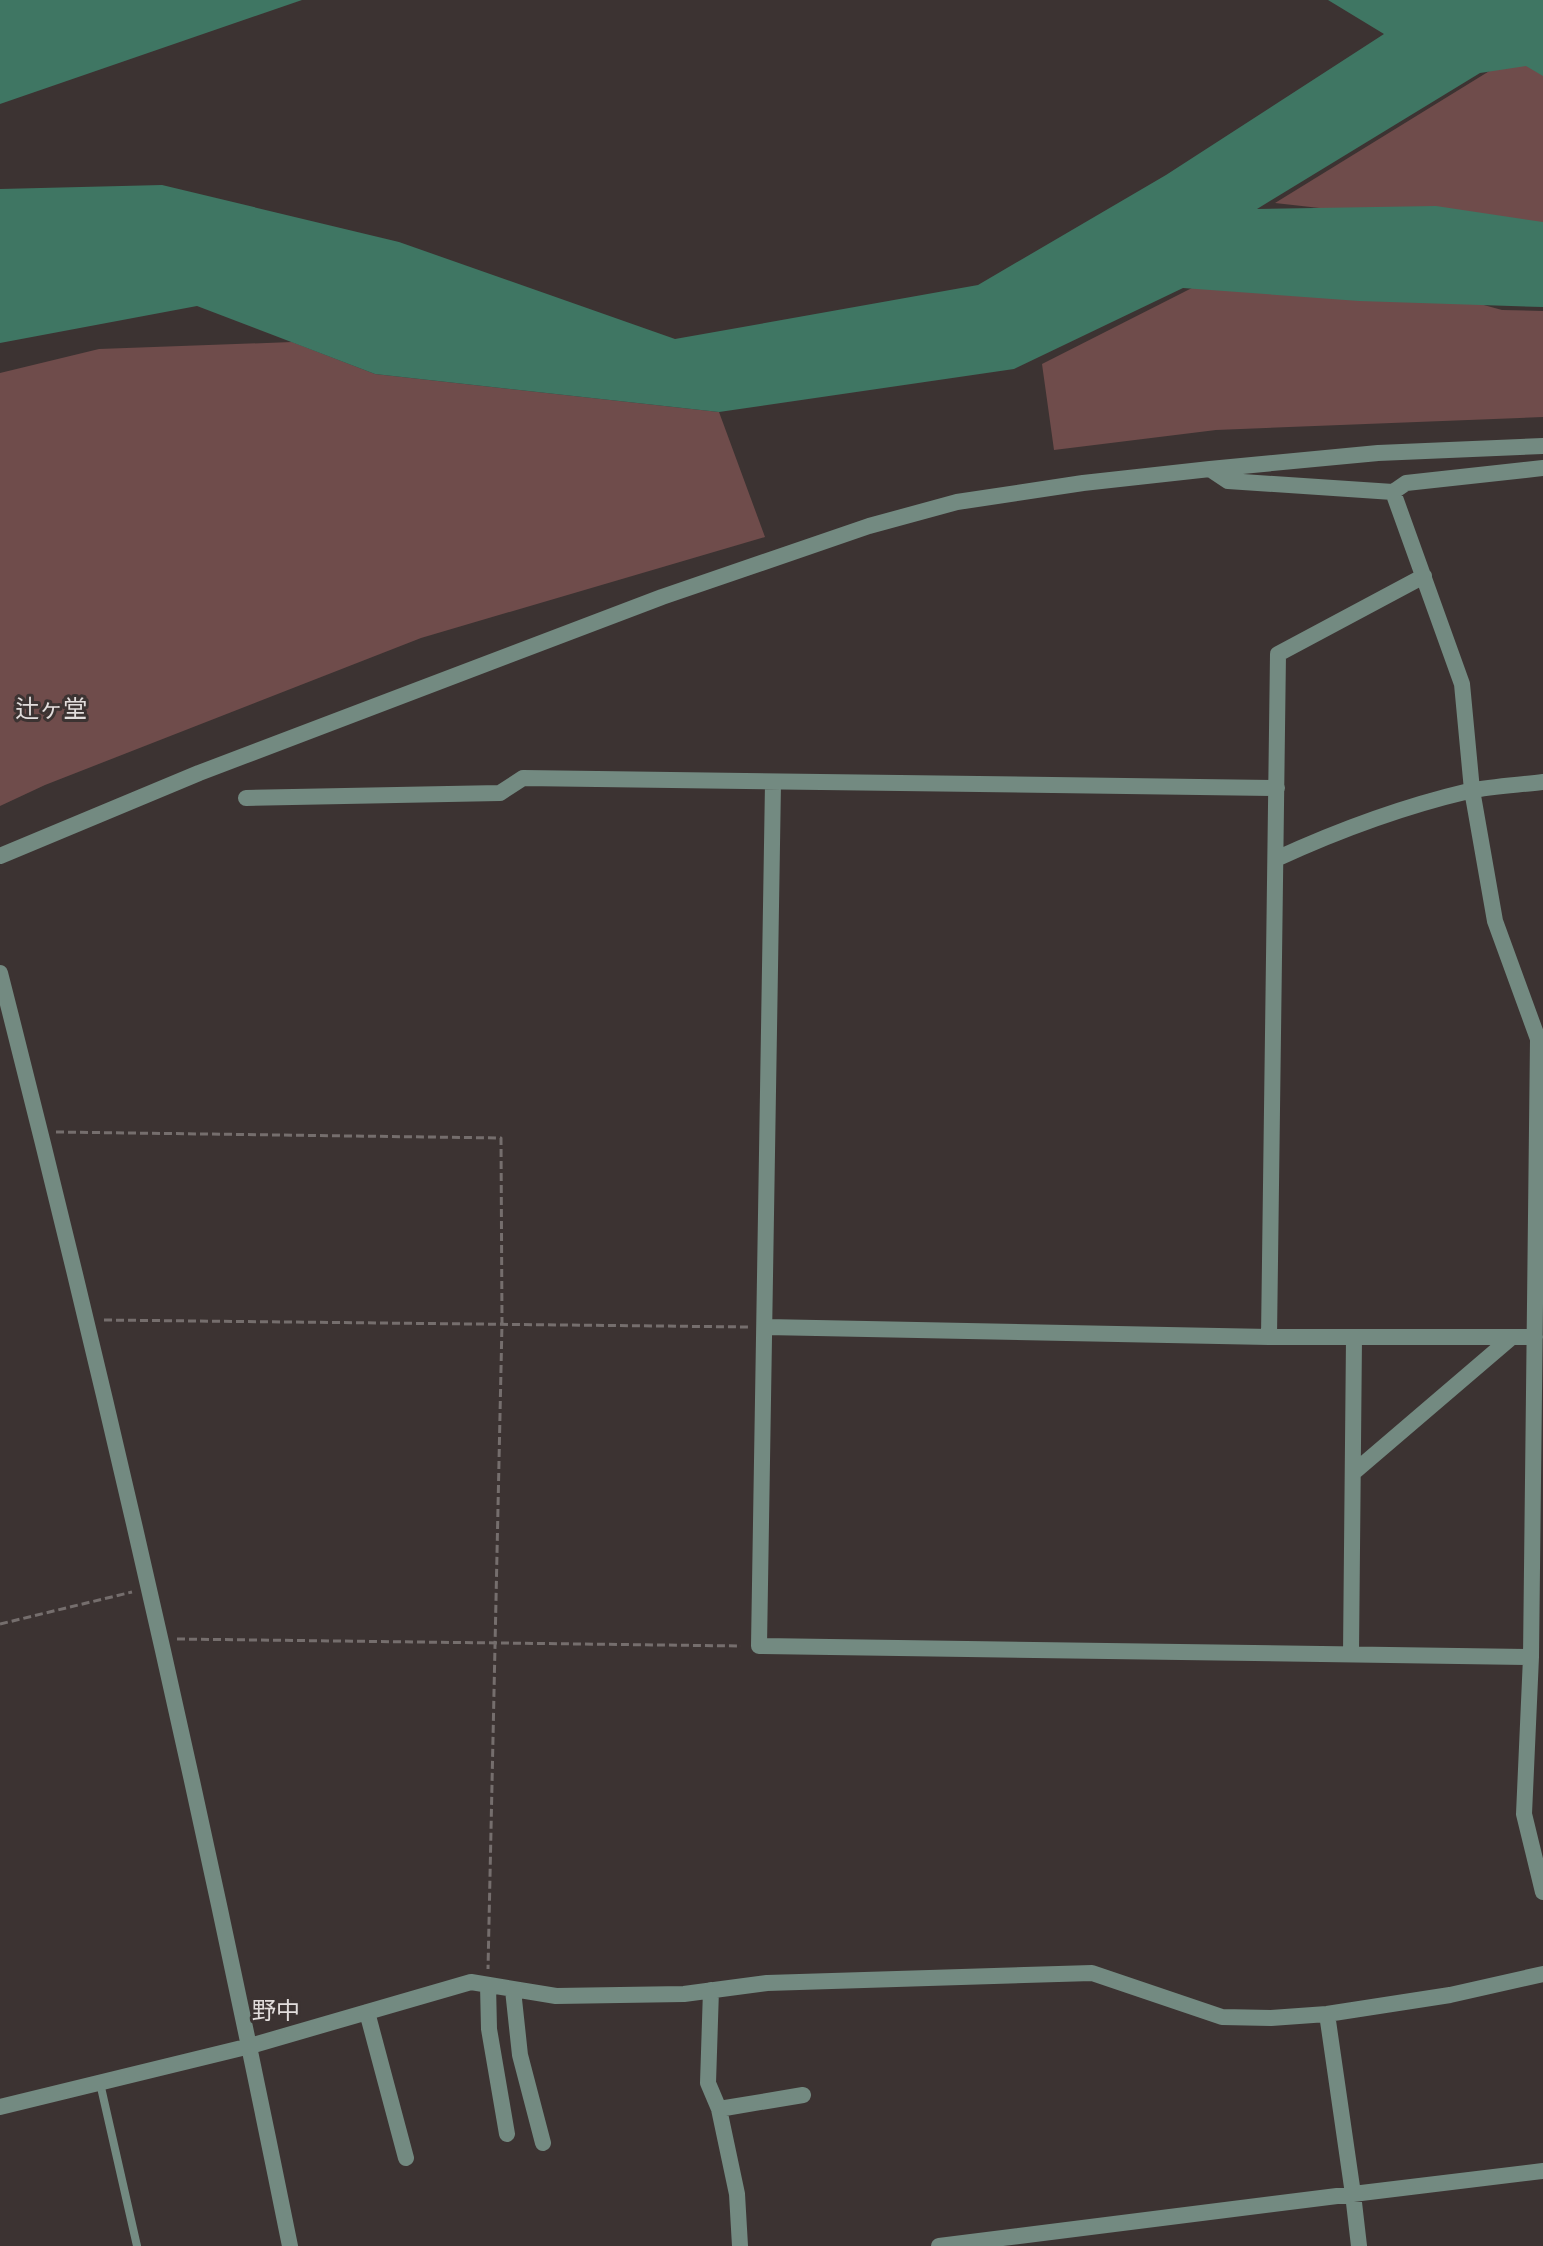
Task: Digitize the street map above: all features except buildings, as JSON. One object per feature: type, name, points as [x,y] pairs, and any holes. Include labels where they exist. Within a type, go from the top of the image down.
[{"type":"street","points":[[0,856],[199,773],[662,597],[869,526],[957,502],[1083,483],[1210,469],[1378,453],[1543,446]]},
{"type":"street","points":[[1210,469],[1228,481],[1393,492],[1406,483],[1543,468]]},
{"type":"street","points":[[1393,492],[1462,684],[1472,790],[1495,921],[1541,1039],[1535,1337],[1536,1587],[1524,1814],[1543,1892]]},
{"type":"street","points":[[1269,1337],[1278,654],[1424,576]]},
{"type":"street","points":[[246,798],[500,793],[523,778],[1277,788]]},
{"type":"street","points":[[1276,859],[1368,819],[1472,790],[1543,782]]},
{"type":"street","points":[[773,783],[759,1646],[1531,1657]]},
{"type":"street","points":[[0,973],[41,1132],[161,1638],[290,2246]]},
{"type":"street","points":[[766,1327],[1269,1337],[1535,1337]]},
{"type":"street","points":[[1353,1473],[1512,1337]]},
{"type":"street","points":[[1351,1654],[1354,1338]]},
{"type":"street","points":[[0,2107],[250,2046],[471,1982],[556,1996],[684,1994],[767,1983],[1092,1973],[1222,2017],[1271,2018],[1327,2014],[1450,1995],[1543,1974]]},
{"type":"street","points":[[488,1985],[489,2029],[507,2134]]},
{"type":"street","points":[[513,1990],[520,2055],[543,2143]]},
{"type":"street","points":[[711,1990],[708,2083],[719,2109],[737,2194],[740,2246]]},
{"type":"street","points":[[367,2012],[406,2158]]},
{"type":"street","points":[[1327,2014],[1359,2246]]},
{"type":"street","points":[[719,2109],[803,2095]]},
{"type":"street","points":[[939,2246],[1543,2171]]},
{"type":"lane","points":[[100,2083],[137,2246]]},
{"type":"path","points":[[41,1132],[501,1138],[502,1323],[488,1985]]},
{"type":"path","points":[[85,1319],[766,1327]]},
{"type":"path","points":[[0,1624],[148,1588]]},
{"type":"path","points":[[161,1638],[759,1646]]},
{"type":"shaded area","points":[[0,0],[302,0],[0,104]]},
{"type":"shaded area","points":[[1328,0],[1543,0],[1543,76],[1526,66],[1480,73],[1257,209],[1436,206],[1543,222],[1543,307],[1359,301],[1183,288],[1014,369],[719,412],[375,374],[197,306],[0,343],[0,189],[162,185],[399,242],[675,339],[978,285],[1166,175],[1384,34]]},
{"type":"shaded area","points":[[1543,38],[1543,223],[1426,220],[1275,203]]},
{"type":"shaded area","points":[[1257,255],[1356,270],[1502,310],[1543,311],[1543,417],[1216,430],[1054,450],[1042,364]]},
{"type":"shaded area","points":[[292,342],[375,374],[719,412],[765,537],[421,638],[45,785],[0,806],[0,373],[99,349]]},
{"type":"district","name":"辻ヶ堂","points":[[51,709]]},
{"type":"district","name":"野中","points":[[276,2011]]}]
